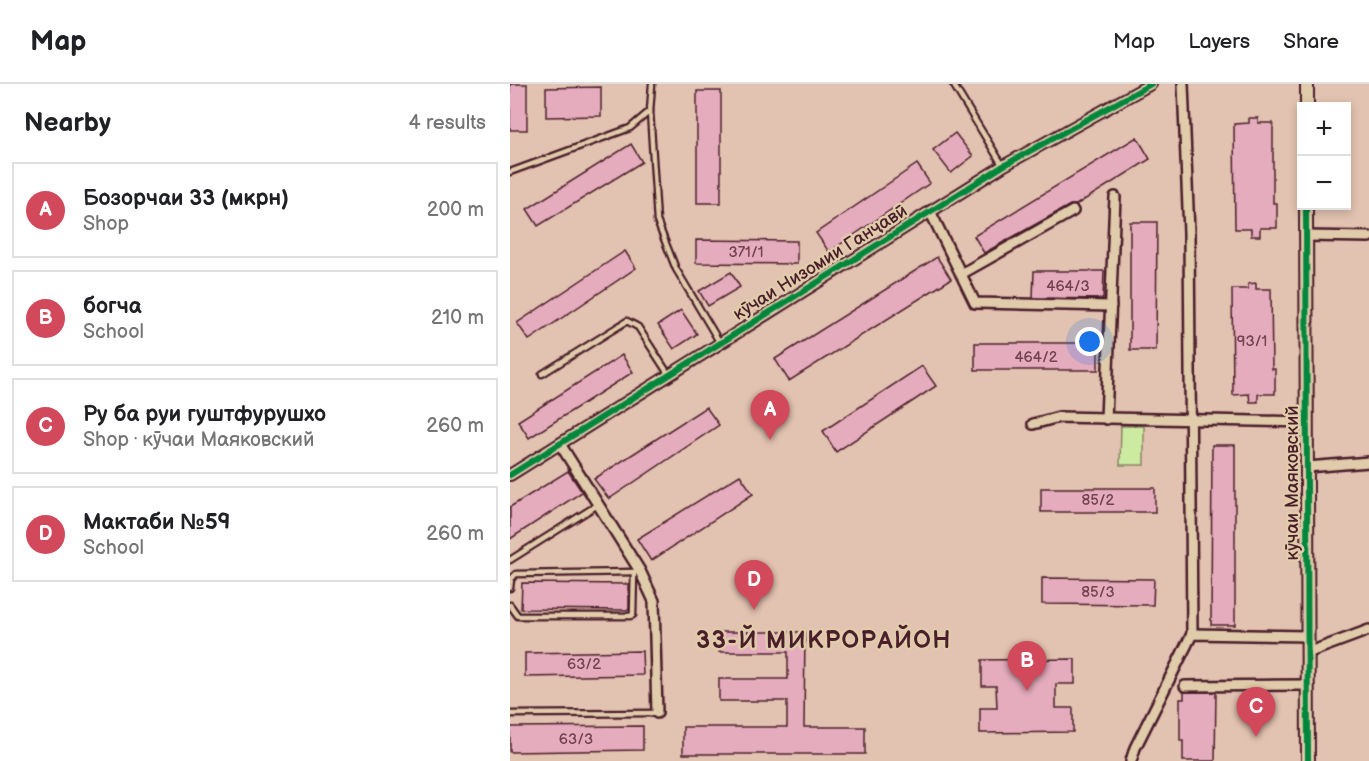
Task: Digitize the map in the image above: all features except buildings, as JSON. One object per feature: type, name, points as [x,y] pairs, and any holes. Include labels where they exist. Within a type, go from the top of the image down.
[{"type":"street","name":"кӯчаи Низомии Ганҷавӣ","points":[[510,475],[1003,166],[1151,84]]},
{"type":"street","points":[[1131,761],[1135,748],[1192,634],[1189,233],[1183,84]]},
{"type":"street","points":[[1307,84],[1307,102]]},
{"type":"street","points":[[1106,419],[1115,197]]},
{"type":"street","name":"кӯчаи Маяковский","points":[[1306,210],[1308,761]]},
{"type":"street","points":[[930,211],[975,303],[1111,306]]},
{"type":"street","points":[[961,274],[1073,212]]},
{"type":"street","points":[[1306,236],[1369,237]]},
{"type":"street","points":[[1033,424],[1059,417],[1307,422]]},
{"type":"street","points":[[560,444],[599,504],[654,601],[657,713]]},
{"type":"street","points":[[1307,467],[1369,462]]},
{"type":"street","points":[[1307,653],[1369,630]]},
{"type":"street","points":[[1192,634],[1307,636]]},
{"type":"street","points":[[1185,686],[1307,685]]},
{"type":"lane","points":[[652,84],[650,111],[657,221],[676,269],[720,343]]},
{"type":"lane","points":[[953,84],[1003,166]]},
{"type":"lane","points":[[510,172],[630,128],[650,111]]},
{"type":"lane","points":[[542,374],[627,321],[638,327],[669,375]]},
{"type":"lane","points":[[510,560],[599,504]]},
{"type":"lane","points":[[510,588],[511,579],[516,574],[637,572],[633,615],[630,616],[518,616],[510,605]]},
{"type":"lane","points":[[510,714],[657,713]]},
{"type":"green space","points":[[1121,426],[1144,426],[1144,465],[1120,465]]},
{"type":"cycle path","points":[[510,475],[1003,166],[1151,84]]},
{"type":"cycle path","points":[[1306,210],[1308,761]]},
{"type":"place","name":"Бозорчаи 33 (мкрн)","points":[[770,440]]},
{"type":"place","name":"Мактаби №59","points":[[754,610]]},
{"type":"place","name":"богча","points":[[1027,691]]},
{"type":"place","name":"Ру ба руи гуштфурушхо","points":[[1256,737]]},
{"type":"district","name":"33-Й МИКРОРАЙОН","points":[[824,640]]}]
